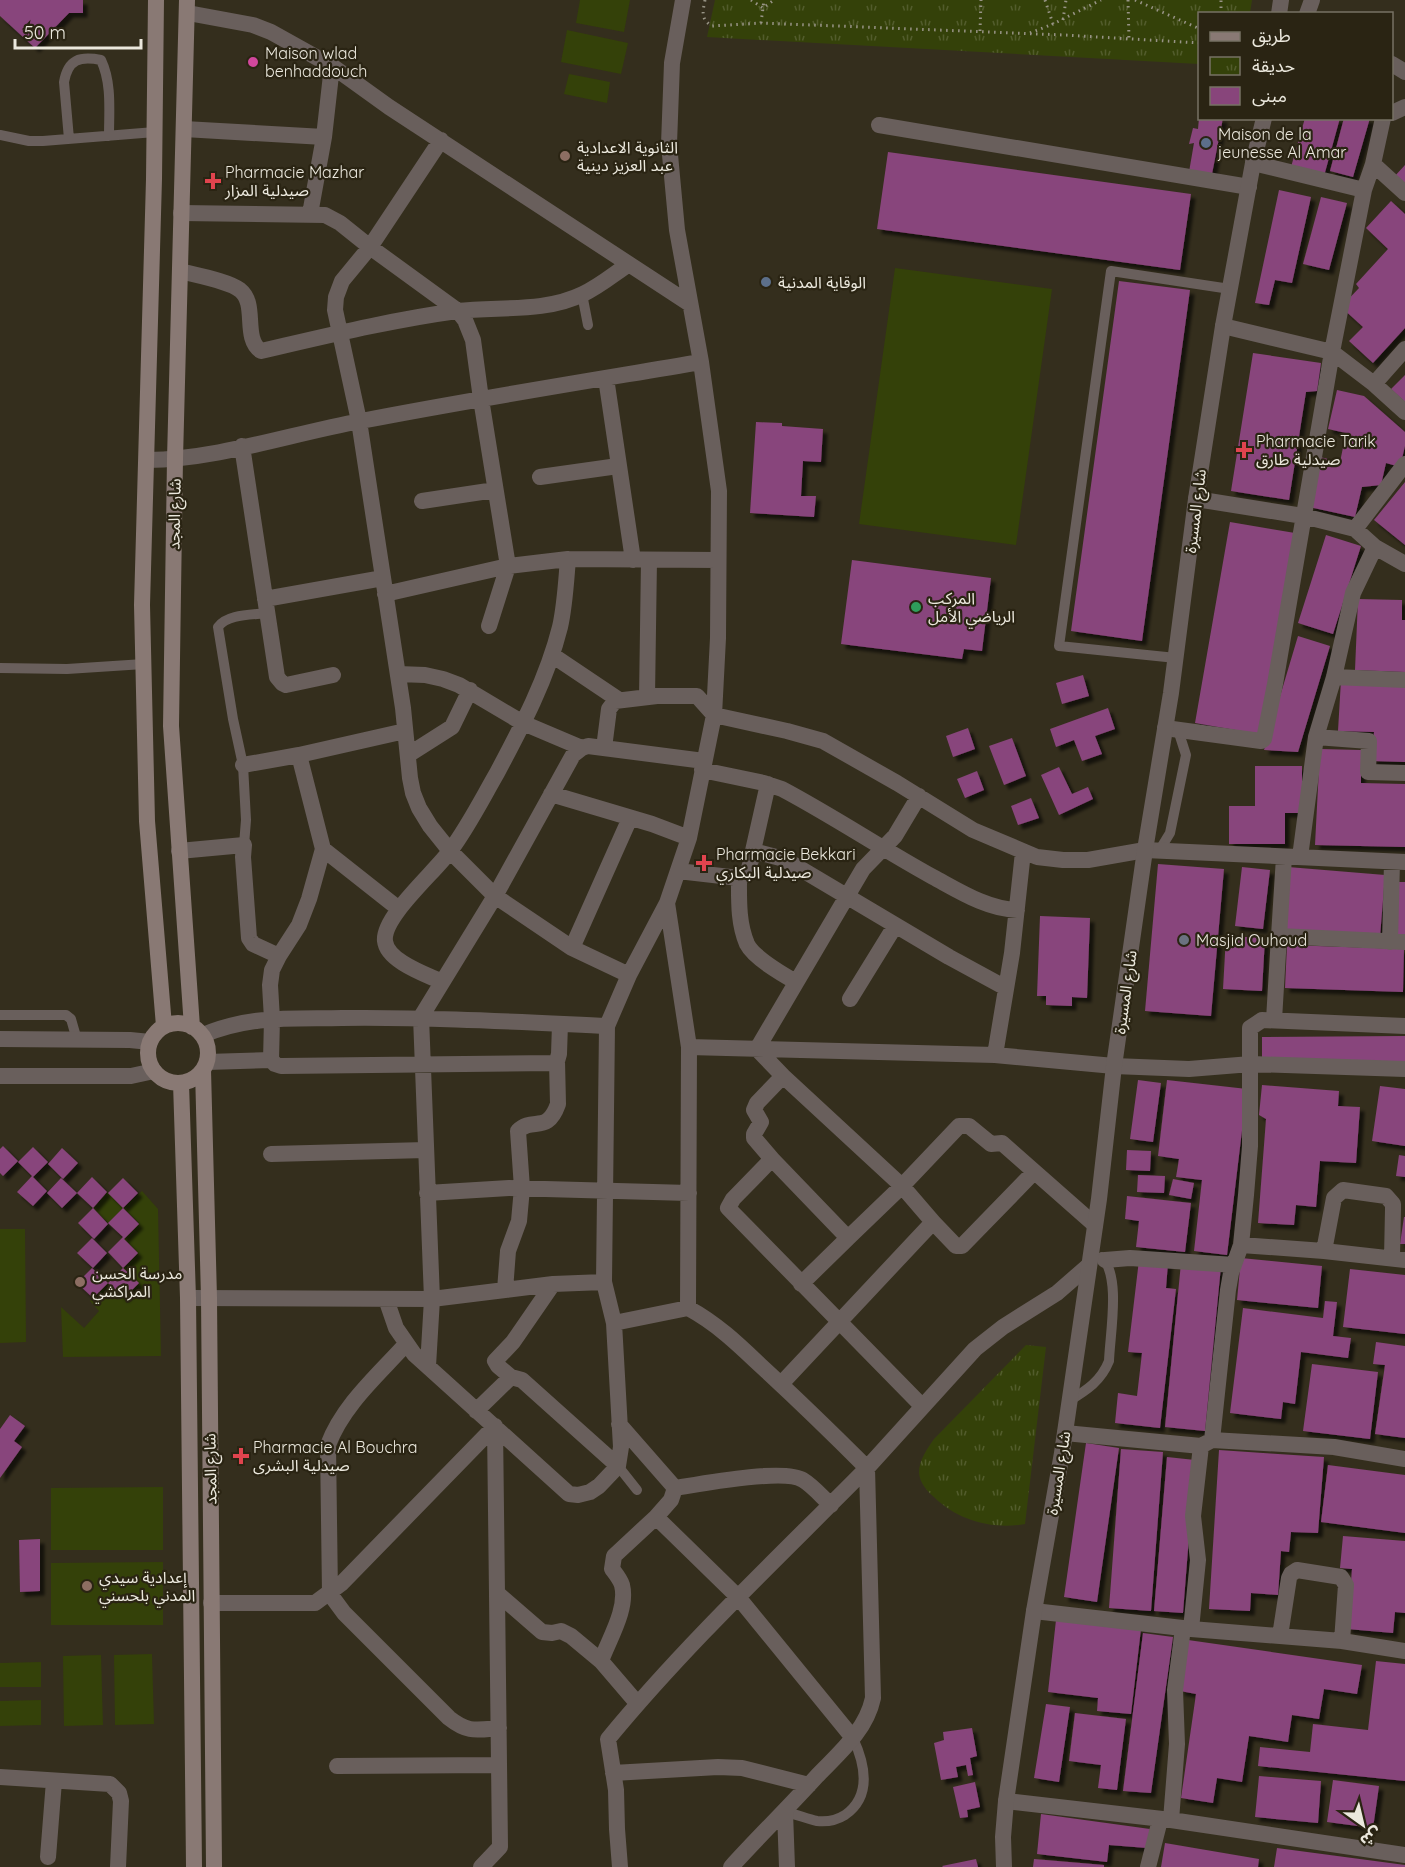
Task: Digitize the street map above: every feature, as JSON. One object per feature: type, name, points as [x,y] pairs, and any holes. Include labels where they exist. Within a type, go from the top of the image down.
[{"type":"main road","name":"شارع المجد","points":[[156,0],[155,132],[142,605],[147,821],[164,1026]]},
{"type":"main road","name":"شارع المجد","points":[[187,7],[175,459],[171,726],[179,851],[198,1031]]},
{"type":"main road","points":[[155,132],[184,129]]},
{"type":"main road","points":[[183,1024],[198,1031],[209,1053],[205,1066],[191,1081],[170,1083],[161,1078],[154,1071],[148,1057],[150,1042],[158,1030],[164,1026],[183,1024]]},
{"type":"main road","name":"شارع المجد","points":[[205,1066],[214,1867]]},
{"type":"main road","name":"شارع المجد","points":[[181,1083],[188,1298],[194,1867]]},
{"type":"street","points":[[386,1299],[396,1328],[406,1344],[476,1411],[569,1494],[578,1495],[590,1492],[618,1466],[621,1447],[614,1323],[604,1282],[607,1026],[629,975],[667,903],[689,838],[714,715],[718,638],[719,491],[701,363],[677,230],[669,144],[672,63],[683,0]]},
{"type":"street","points":[[187,7],[271,32],[332,66],[690,304]]},
{"type":"street","points":[[310,214],[324,137],[332,66]]},
{"type":"street","name":"شارع المسيرة","points":[[1004,1867],[1003,1837],[1006,1801],[1034,1611],[1065,1433],[1095,1225],[1114,1066],[1171,729],[1176,658],[1196,499],[1223,326],[1253,163],[1264,120]]},
{"type":"street","points":[[1171,729],[1264,740],[1332,352],[1364,190],[1373,164],[1383,120]]},
{"type":"street","points":[[879,125],[1249,187]]},
{"type":"street","points":[[184,129],[324,137]]},
{"type":"street","points":[[441,140],[370,247],[342,281],[336,297],[335,310],[359,421],[398,674],[413,793],[430,826],[450,851],[495,896],[572,948],[629,975]]},
{"type":"street","points":[[1253,163],[1364,190]]},
{"type":"street","points":[[1373,164],[1405,193]]},
{"type":"street","points":[[181,213],[326,214],[458,311],[465,320],[473,340],[508,566],[489,626]]},
{"type":"street","points":[[180,271],[239,289],[248,303],[254,343],[261,351],[340,333],[458,311],[528,308],[557,302],[582,294],[629,264]]},
{"type":"street","points":[[1223,326],[1332,352],[1374,384],[1405,412]]},
{"type":"street","points":[[1374,384],[1405,349]]},
{"type":"street","points":[[147,460],[175,459],[359,421],[701,363]]},
{"type":"street","points":[[606,378],[618,466],[641,560],[647,697]]},
{"type":"street","points":[[242,446],[275,669],[279,681],[286,685],[333,675]]},
{"type":"street","points":[[1355,529],[1405,464]]},
{"type":"street","points":[[540,477],[618,466]]},
{"type":"street","points":[[422,501],[495,490]]},
{"type":"street","points":[[1196,499],[1303,516],[1355,529],[1375,547],[1405,564]]},
{"type":"street","points":[[1274,1020],[1279,936],[1316,736],[1334,677],[1353,593],[1375,547]]},
{"type":"street","points":[[266,606],[508,566],[568,559],[718,560]]},
{"type":"street","points":[[442,982],[393,958],[385,943],[386,929],[399,909],[450,851],[523,723],[552,655],[564,607],[568,559]]},
{"type":"street","points":[[552,655],[619,700]]},
{"type":"street","points":[[398,674],[424,675],[443,679],[470,690],[523,723],[582,748]]},
{"type":"street","points":[[1334,677],[1405,680]]},
{"type":"street","points":[[408,755],[452,727],[470,690]]},
{"type":"street","points":[[604,748],[609,709],[619,700],[697,696],[714,715],[823,741],[974,830],[1037,857],[1088,860],[1152,851],[1399,862],[1398,942],[1279,936]]},
{"type":"street","points":[[243,765],[300,755],[405,731]]},
{"type":"street","points":[[1316,736],[1368,741],[1368,772],[1405,773]]},
{"type":"street","points":[[428,1366],[432,1299],[421,1017],[495,896],[573,754],[588,746],[604,748],[703,765],[768,784],[802,800],[940,881],[991,906],[1017,910]]},
{"type":"street","points":[[300,755],[323,849],[299,925],[272,970],[270,985],[271,1060],[281,1066],[553,1063],[557,1061]]},
{"type":"street","points":[[678,871],[739,878],[748,873],[768,784]]},
{"type":"street","points":[[551,794],[689,838]]},
{"type":"street","points":[[757,1049],[846,897],[864,869],[895,836],[919,796]]},
{"type":"street","points":[[572,948],[630,818]]},
{"type":"street","points":[[179,851],[244,845],[249,938],[253,944],[279,956]]},
{"type":"street","points":[[323,849],[399,909]]},
{"type":"street","points":[[753,851],[784,859],[895,926],[1006,988]]},
{"type":"street","points":[[995,1055],[1017,910],[1023,852]]},
{"type":"street","points":[[739,878],[739,914],[748,946],[770,966],[796,982]]},
{"type":"street","points":[[667,903],[689,1047],[688,1308]]},
{"type":"street","points":[[850,999],[895,926]]},
{"type":"street","points":[[198,1031],[242,1022],[272,1019],[421,1017],[607,1026]]},
{"type":"street","points":[[1148,1867],[1166,1820],[1177,1744],[1175,1690],[1198,1560],[1194,1516],[1207,1443],[1228,1290],[1241,1245],[1248,1172],[1250,1028],[1262,1020],[1405,1026]]},
{"type":"street","points":[[504,1290],[508,1251],[519,1221],[522,1188],[518,1131],[527,1125],[541,1125],[547,1122],[556,1111],[560,1024]]},
{"type":"street","points":[[0,1039],[150,1042]]},
{"type":"street","points":[[689,1047],[995,1055],[1114,1066],[1189,1069],[1251,1064],[1405,1069]]},
{"type":"street","points":[[757,1049],[902,1186],[956,1245],[962,1246],[1034,1172]]},
{"type":"street","points":[[205,1066],[271,1060]]},
{"type":"street","points":[[0,1076],[131,1076],[154,1071]]},
{"type":"street","points":[[783,1076],[757,1103],[754,1110],[761,1122],[754,1138],[848,1238]]},
{"type":"street","points":[[801,1284],[902,1186],[959,1126],[969,1126],[991,1144],[1002,1143],[1095,1225]]},
{"type":"street","points":[[270,1154],[426,1150]]},
{"type":"street","points":[[772,1159],[728,1208],[922,1406]]},
{"type":"street","points":[[427,1193],[522,1188],[689,1193]]},
{"type":"street","points":[[1241,1245],[1398,1259],[1390,1199],[1386,1196],[1343,1190],[1334,1198],[1324,1251]]},
{"type":"street","points":[[781,1384],[933,1222]]},
{"type":"street","points":[[1105,1260],[1130,1258],[1234,1265]]},
{"type":"street","points":[[620,1867],[616,1829],[616,1790],[608,1739],[637,1703],[738,1597],[867,1468],[975,1349],[1003,1327],[1057,1293],[1088,1266]]},
{"type":"street","points":[[188,1298],[432,1299],[553,1284],[604,1282]]},
{"type":"street","points":[[553,1284],[513,1342],[495,1361],[511,1377],[522,1380],[618,1466]]},
{"type":"street","points":[[614,1323],[688,1308],[727,1335],[867,1468],[873,1698],[868,1714],[853,1738],[785,1812],[730,1867]]},
{"type":"street","points":[[406,1344],[355,1400],[333,1429],[328,1444],[330,1594],[344,1614],[460,1728],[470,1731],[498,1728]]},
{"type":"street","points":[[476,1411],[511,1377]]},
{"type":"street","points":[[619,1424],[675,1488]]},
{"type":"street","points":[[211,1603],[304,1604],[315,1603],[330,1594],[495,1426]]},
{"type":"street","points":[[481,1867],[500,1847],[495,1426]]},
{"type":"street","points":[[1065,1433],[1207,1443],[1334,1447],[1405,1459]]},
{"type":"street","points":[[675,1488],[767,1476],[792,1476],[803,1480],[831,1504]]},
{"type":"street","points":[[601,1661],[617,1621],[622,1599],[622,1583],[612,1569],[615,1556],[672,1500],[675,1488]]},
{"type":"street","points":[[656,1516],[738,1597],[853,1738]]},
{"type":"street","points":[[1280,1636],[1289,1578],[1297,1570],[1337,1576],[1344,1581],[1346,1585],[1342,1641]]},
{"type":"street","points":[[497,1593],[542,1632],[561,1631],[571,1636],[601,1661],[637,1703]]},
{"type":"street","points":[[1034,1611],[1187,1628],[1342,1641],[1405,1651]]},
{"type":"street","points":[[337,1766],[499,1765]]},
{"type":"street","points":[[613,1773],[742,1767],[809,1785]]},
{"type":"street","points":[[0,1777],[110,1784],[116,1789],[121,1801],[118,1867]]},
{"type":"street","points":[[48,1857],[54,1780]]},
{"type":"street","points":[[1006,1801],[1166,1820],[1405,1855]]},
{"type":"street","points":[[785,1812],[787,1867]]},
{"type":"lane","points":[[69,139],[65,74],[68,67],[86,57],[101,60],[105,68],[108,87],[109,136]]},
{"type":"lane","points":[[0,135],[29,141],[155,132]]},
{"type":"lane","points":[[1176,658],[1059,646],[1111,271],[1230,289]]},
{"type":"lane","points":[[582,294],[588,325]]},
{"type":"lane","points":[[244,845],[246,820],[243,765],[218,627],[224,621],[266,606]]},
{"type":"lane","points":[[0,668],[67,669],[144,664]]},
{"type":"lane","points":[[1152,851],[1170,833],[1186,755],[1171,729]]},
{"type":"lane","points":[[0,1015],[66,1015],[71,1019],[76,1040]]},
{"type":"lane","points":[[1069,1401],[1095,1383],[1109,1360],[1114,1281],[1105,1260],[1091,1247]]},
{"type":"lane","points":[[618,1466],[637,1490]]},
{"type":"lane","points":[[785,1812],[819,1821],[838,1819],[854,1808],[862,1794],[864,1778],[860,1754],[853,1738]]},
{"type":"path","points":[[705,0],[702,14],[706,22],[712,26],[761,23],[1028,33],[1198,43]]},
{"type":"path","points":[[751,0],[763,8]]},
{"type":"path","points":[[761,23],[764,0]]},
{"type":"path","points":[[763,8],[774,0]]},
{"type":"path","points":[[980,32],[981,0]]},
{"type":"path","points":[[1045,0],[1053,24]]},
{"type":"path","points":[[1064,20],[1066,0]]},
{"type":"path","points":[[1028,33],[1064,20],[1101,0]]},
{"type":"path","points":[[1128,0],[1129,39]]},
{"type":"path","points":[[1135,0],[1198,28]]},
{"type":"green space","points":[[580,0],[630,0],[624,32],[576,23]]},
{"type":"green space","points":[[715,0],[1252,0],[1250,12],[1198,12],[1198,64],[707,37]]},
{"type":"green space","points":[[567,30],[628,43],[621,74],[561,62]]},
{"type":"green space","points":[[569,74],[610,82],[607,103],[564,94]]},
{"type":"green space","points":[[895,268],[1052,289],[1016,545],[859,524]]},
{"type":"green space","points":[[142,1191],[158,1209],[161,1356],[63,1357],[61,1307],[84,1328],[99,1311],[90,1301],[108,1283],[124,1298],[138,1283],[123,1268],[138,1253],[124,1239],[139,1223],[123,1208]]},
{"type":"green space","points":[[107,1192],[123,1208],[108,1223],[93,1208]]},
{"type":"green space","points":[[0,1229],[25,1229],[26,1342],[0,1343]]},
{"type":"green space","points":[[1026,1345],[1046,1347],[1025,1524],[1000,1526],[988,1524],[964,1517],[943,1505],[922,1483],[919,1473],[920,1464],[934,1439]]},
{"type":"green space","points":[[163,1487],[163,1550],[51,1550],[51,1488]]},
{"type":"green space","points":[[163,1562],[163,1625],[51,1625],[51,1563]]},
{"type":"green space","points":[[152,1654],[154,1724],[115,1725],[114,1655]]},
{"type":"green space","points":[[101,1655],[103,1725],[64,1726],[63,1656]]},
{"type":"green space","points":[[41,1662],[41,1687],[0,1687],[0,1663]]},
{"type":"green space","points":[[41,1700],[41,1725],[0,1726],[0,1701]]},
{"type":"building","points":[[0,0],[83,0],[83,13],[69,13],[35,48],[0,16]]},
{"type":"building","name":"Maison de la jeunesse Al Amar","points":[[1199,120],[1223,120],[1212,174],[1189,172],[1194,143],[1189,144],[1193,128],[1198,129]]},
{"type":"building","points":[[1304,120],[1339,120],[1324,176],[1291,167]]},
{"type":"building","points":[[1343,120],[1369,120],[1353,177],[1330,171]]},
{"type":"building","points":[[888,152],[1191,194],[1180,270],[877,229]]},
{"type":"building","points":[[1405,165],[1405,188],[1394,177]]},
{"type":"building","points":[[1279,190],[1311,197],[1292,283],[1275,280],[1269,305],[1255,303]]},
{"type":"building","points":[[1321,197],[1347,203],[1329,270],[1303,264]]},
{"type":"building","points":[[1391,201],[1405,214],[1405,328],[1373,363],[1349,341],[1363,327],[1341,307],[1359,288],[1356,284],[1388,249],[1366,228]]},
{"type":"building","points":[[1119,281],[1190,290],[1142,641],[1071,631]]},
{"type":"building","points":[[1253,353],[1321,363],[1317,391],[1306,392],[1289,500],[1231,491]]},
{"type":"building","points":[[1405,375],[1405,402],[1391,389]]},
{"type":"building","points":[[1337,390],[1364,396],[1405,432],[1405,446],[1400,467],[1386,463],[1381,485],[1362,487],[1355,517],[1309,507],[1320,457],[1340,462],[1346,433],[1328,429]]},
{"type":"building","points":[[756,422],[823,429],[821,462],[803,461],[801,496],[816,496],[814,517],[750,513]]},
{"type":"building","points":[[1405,482],[1405,545],[1374,520]]},
{"type":"building","points":[[1230,522],[1295,533],[1259,734],[1195,723]]},
{"type":"building","points":[[1326,535],[1361,546],[1333,634],[1298,623]]},
{"type":"building","points":[[852,560],[991,578],[982,651],[964,649],[962,659],[841,644]]},
{"type":"building","points":[[1358,599],[1402,600],[1402,620],[1405,620],[1405,672],[1355,670]]},
{"type":"building","points":[[1298,636],[1330,646],[1298,752],[1264,750]]},
{"type":"building","points":[[1083,675],[1089,696],[1062,704],[1056,683]]},
{"type":"building","points":[[1341,680],[1405,684],[1405,762],[1372,761],[1374,732],[1338,731]]},
{"type":"building","points":[[1108,708],[1115,729],[1095,736],[1102,754],[1082,761],[1074,740],[1056,747],[1050,729]]},
{"type":"building","points":[[968,728],[975,749],[953,757],[946,736]]},
{"type":"building","points":[[1012,738],[1026,776],[1004,785],[989,746]]},
{"type":"building","points":[[1320,749],[1361,750],[1361,783],[1405,784],[1405,847],[1315,845]]},
{"type":"building","points":[[1255,766],[1302,766],[1302,813],[1285,813],[1285,844],[1229,844],[1229,806],[1255,806]]},
{"type":"building","points":[[1059,767],[1072,794],[1088,787],[1093,799],[1059,815],[1041,775]]},
{"type":"building","points":[[977,771],[984,790],[965,798],[957,779]]},
{"type":"building","points":[[1031,798],[1039,818],[1018,825],[1011,806]]},
{"type":"building","name":"Masjid Ouhoud","points":[[1158,864],[1224,869],[1211,1016],[1145,1011]]},
{"type":"building","points":[[1242,867],[1270,870],[1263,929],[1235,926]]},
{"type":"building","points":[[1288,867],[1385,875],[1380,937],[1283,929]]},
{"type":"building","points":[[1394,882],[1405,882],[1405,935],[1393,934]]},
{"type":"building","points":[[1040,916],[1090,918],[1087,998],[1072,997],[1072,1006],[1046,1005],[1046,996],[1037,996]]},
{"type":"building","points":[[1226,936],[1265,938],[1262,991],[1223,989]]},
{"type":"building","points":[[1287,945],[1404,949],[1403,992],[1285,988]]},
{"type":"building","points":[[1405,1036],[1405,1062],[1262,1063],[1262,1037]]},
{"type":"building","points":[[1138,1080],[1161,1083],[1153,1142],[1130,1139]]},
{"type":"building","points":[[1167,1080],[1247,1089],[1227,1255],[1194,1251],[1202,1180],[1176,1177],[1179,1159],[1158,1156]]},
{"type":"building","points":[[1262,1085],[1339,1091],[1338,1106],[1360,1107],[1356,1163],[1320,1161],[1316,1207],[1296,1205],[1294,1225],[1258,1223],[1266,1119],[1259,1115]]},
{"type":"building","points":[[1380,1086],[1405,1089],[1405,1146],[1372,1141]]},
{"type":"building","points":[[3,1146],[18,1161],[3,1176],[0,1173],[0,1149]]},
{"type":"building","points":[[33,1147],[48,1162],[33,1177],[18,1162]]},
{"type":"building","points":[[62,1148],[78,1163],[63,1179],[48,1164]]},
{"type":"building","points":[[1127,1150],[1151,1151],[1150,1171],[1126,1170]]},
{"type":"building","points":[[1399,1155],[1405,1156],[1405,1177],[1396,1176]]},
{"type":"building","points":[[1138,1175],[1165,1176],[1164,1193],[1137,1192]]},
{"type":"building","points":[[32,1176],[47,1191],[33,1206],[17,1192]]},
{"type":"building","points":[[92,1177],[107,1192],[93,1208],[77,1193]]},
{"type":"building","points":[[61,1178],[77,1193],[62,1208],[47,1193]]},
{"type":"building","points":[[123,1178],[138,1193],[123,1208],[108,1193]]},
{"type":"building","points":[[1173,1179],[1194,1183],[1191,1199],[1169,1195]]},
{"type":"building","points":[[1127,1196],[1191,1203],[1185,1252],[1136,1247],[1139,1221],[1125,1219]]},
{"type":"building","points":[[93,1208],[108,1224],[94,1239],[78,1223]]},
{"type":"building","points":[[123,1208],[139,1224],[124,1239],[138,1253],[123,1268],[108,1252],[123,1237],[108,1223]]},
{"type":"building","points":[[1404,1217],[1405,1244],[1400,1244]]},
{"type":"building","points":[[92,1238],[107,1253],[93,1268],[77,1253]]},
{"type":"building","points":[[1241,1258],[1322,1266],[1318,1308],[1237,1300]]},
{"type":"building","points":[[1139,1260],[1168,1263],[1166,1288],[1176,1289],[1160,1428],[1115,1423],[1118,1393],[1137,1396],[1142,1353],[1128,1352]]},
{"type":"building","points":[[1181,1263],[1221,1266],[1205,1431],[1165,1427]]},
{"type":"building","points":[[92,1268],[108,1283],[93,1298],[77,1283]]},
{"type":"building","points":[[123,1268],[139,1283],[124,1298],[108,1283]]},
{"type":"building","points":[[1350,1269],[1405,1275],[1405,1334],[1343,1327]]},
{"type":"building","points":[[1325,1301],[1337,1302],[1333,1336],[1351,1338],[1348,1358],[1301,1352],[1295,1404],[1283,1402],[1281,1419],[1230,1413],[1243,1308],[1323,1318]]},
{"type":"building","points":[[1376,1342],[1405,1346],[1405,1438],[1375,1434],[1385,1365],[1373,1364]]},
{"type":"building","points":[[1312,1364],[1378,1372],[1370,1439],[1303,1431]]},
{"type":"building","points":[[10,1415],[25,1426],[14,1441],[22,1447],[0,1478],[0,1429]]},
{"type":"building","points":[[1086,1443],[1119,1448],[1097,1602],[1064,1597]]},
{"type":"building","points":[[1121,1449],[1163,1452],[1151,1611],[1109,1608]]},
{"type":"building","points":[[1219,1450],[1324,1457],[1318,1533],[1291,1532],[1289,1552],[1281,1551],[1278,1595],[1251,1593],[1250,1611],[1209,1609]]},
{"type":"building","points":[[1167,1457],[1195,1460],[1183,1613],[1154,1611]]},
{"type":"building","points":[[1328,1465],[1405,1475],[1405,1533],[1321,1522]]},
{"type":"building","points":[[1343,1536],[1405,1541],[1405,1613],[1395,1612],[1393,1633],[1347,1629],[1352,1569],[1340,1568]]},
{"type":"building","points":[[40,1539],[40,1591],[20,1592],[19,1540]]},
{"type":"building","points":[[1056,1620],[1141,1629],[1131,1714],[1097,1711],[1098,1698],[1048,1692]]},
{"type":"building","points":[[1143,1633],[1173,1637],[1151,1793],[1123,1791]]},
{"type":"building","points":[[1188,1640],[1362,1665],[1357,1694],[1324,1689],[1319,1719],[1292,1715],[1288,1742],[1249,1736],[1242,1782],[1217,1778],[1213,1803],[1181,1798],[1196,1694],[1180,1691]]},
{"type":"building","points":[[1376,1661],[1405,1664],[1405,1781],[1258,1766],[1260,1747],[1310,1752],[1313,1724],[1368,1730]]},
{"type":"building","points":[[1046,1704],[1070,1707],[1059,1782],[1034,1778]]},
{"type":"building","points":[[1075,1713],[1126,1719],[1117,1790],[1098,1788],[1101,1765],[1069,1761]]},
{"type":"building","points":[[972,1728],[977,1756],[970,1758],[973,1775],[968,1776],[966,1765],[956,1767],[958,1777],[941,1780],[934,1743],[944,1740],[943,1732]]},
{"type":"building","points":[[1259,1776],[1321,1781],[1318,1823],[1255,1817]]},
{"type":"building","points":[[1333,1780],[1379,1786],[1373,1828],[1327,1822]]},
{"type":"building","points":[[975,1782],[980,1807],[967,1810],[968,1817],[960,1818],[953,1787]]},
{"type":"building","points":[[1041,1814],[1150,1829],[1147,1848],[1109,1845],[1107,1862],[1037,1854]]},
{"type":"building","points":[[1165,1843],[1259,1859],[1258,1867],[1161,1867]]},
{"type":"building","points":[[1277,1848],[1405,1865],[1405,1867],[1274,1867]]},
{"type":"building","points":[[976,1859],[978,1867],[942,1866]]},
{"type":"building","points":[[1034,1859],[1104,1865],[1104,1867],[1033,1867]]},
{"type":"place","name":"Maison wlad benhaddouch","points":[[253,62]]},
{"type":"place","name":"Maison de la jeunesse Al Amar","points":[[1206,143]]},
{"type":"place","name":"الثانوية الاعدادية عبد العزيز دينية","points":[[565,156]]},
{"type":"place","name":"Pharmacie Mazhar صيدلية المزار","points":[[213,181]]},
{"type":"place","name":"الوقاية المدنية","points":[[766,282]]},
{"type":"place","name":"Pharmacie Tarik صيدلية طارق","points":[[1244,450]]},
{"type":"place","name":"المركب الرياضي الأمل","points":[[916,607]]},
{"type":"place","name":"Pharmacie Bekkari صيدلية البكاري","points":[[704,863]]},
{"type":"place","name":"Masjid Ouhoud","points":[[1184,940]]},
{"type":"place","name":"مدرسة الحسن المراكشي","points":[[80,1282]]},
{"type":"place","name":"Pharmacie Al Bouchra صيدلية البشرى","points":[[241,1456]]},
{"type":"place","name":"إعدادية سيدي المدني بلحسني","points":[[87,1586]]}]
